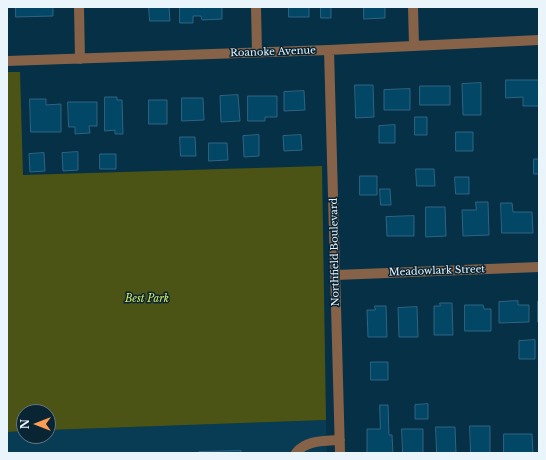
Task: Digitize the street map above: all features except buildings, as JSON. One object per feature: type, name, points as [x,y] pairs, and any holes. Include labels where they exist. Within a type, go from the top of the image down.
[{"type":"street","points":[[79,7],[80,59]]},
{"type":"street","points":[[256,7],[258,52]]},
{"type":"street","points":[[413,7],[414,45]]},
{"type":"street","name":"Roanoke Avenue","points":[[7,61],[329,50],[539,40]]},
{"type":"street","name":"Northfield Boulevard","points":[[329,50],[340,453]]},
{"type":"street","name":"Meadowlark Street","points":[[336,275],[539,267]]},
{"type":"street","points":[[296,453],[300,447],[315,442],[340,440]]},
{"type":"shaded area","points":[[326,420],[327,453],[7,453],[7,432],[16,431],[16,444],[56,444],[56,430]]},
{"type":"green space","name":"Best Park","points":[[7,72],[20,72],[23,175],[322,166],[326,420],[56,430],[56,404],[16,404],[16,431],[7,432]]}]
